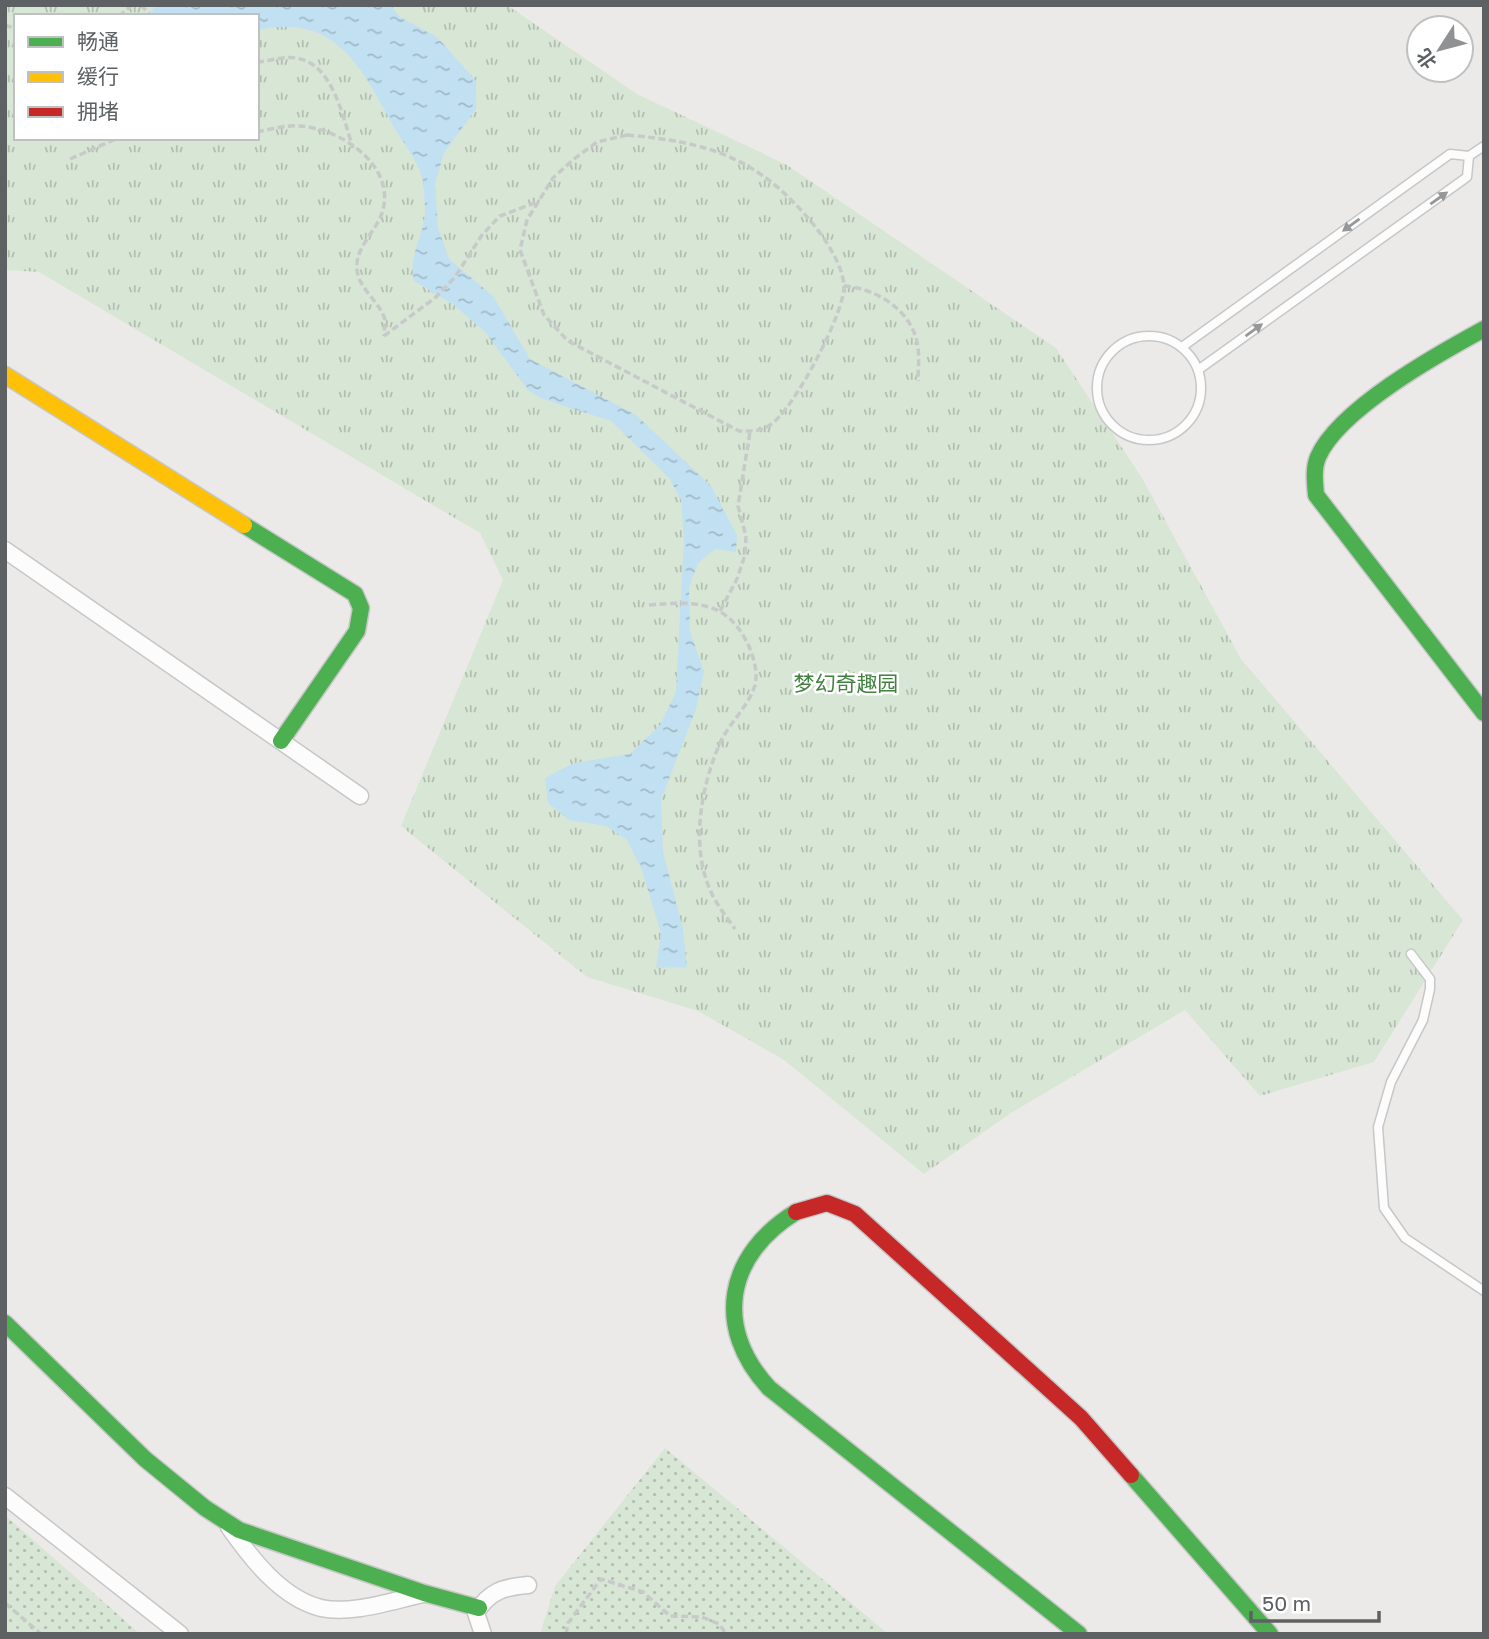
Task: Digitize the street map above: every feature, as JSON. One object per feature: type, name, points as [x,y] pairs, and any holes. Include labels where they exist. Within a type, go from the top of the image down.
[{"type":"street","points":[[1484,329],[1447,348],[1333,434],[1318,456],[1314,476],[1316,495],[1484,713]]},
{"type":"street","points":[[5,375],[355,594],[361,608],[357,631],[281,741]]},
{"type":"street","points":[[5,550],[360,796]]},
{"type":"street","points":[[1079,1634],[769,1388],[754,1372],[744,1358],[735,1332],[733,1304],[752,1250],[768,1230],[809,1206],[834,1203],[855,1214],[1081,1419],[1270,1634]]},
{"type":"street","points":[[5,1323],[167,1481],[225,1522],[239,1530],[424,1594],[479,1608]]},
{"type":"street","points":[[5,1496],[180,1634]]},
{"type":"street","points":[[225,1522],[253,1560],[289,1592],[322,1608],[356,1607],[424,1594]]},
{"type":"street","points":[[483,1634],[475,1613],[483,1600],[502,1588],[528,1585]]},
{"type":"lane","points":[[1182,347],[1450,154],[1469,156],[1484,146]]},
{"type":"lane","points":[[1198,370],[1467,177],[1469,156]]},
{"type":"lane","points":[[1151,336],[1167,339],[1182,347],[1198,370],[1202,386],[1200,402],[1193,418],[1174,434],[1151,441],[1134,439],[1119,432],[1107,420],[1099,405],[1096,388],[1099,372],[1113,351],[1134,338],[1151,336]]},
{"type":"lane","points":[[1411,954],[1430,979],[1430,989],[1423,1020],[1391,1083],[1378,1127],[1384,1208],[1405,1238],[1484,1291]]},
{"type":"path","points":[[259,62],[294,57],[309,61],[322,72],[354,148]]},
{"type":"path","points":[[259,132],[300,126],[332,134],[354,148],[377,169],[384,186],[384,207],[356,265],[361,284],[384,318],[384,336],[436,297],[455,277],[482,235],[500,216],[538,202]]},
{"type":"path","points":[[627,135],[680,139],[724,154],[763,174],[787,192],[830,249],[844,286],[835,317],[803,386],[772,425],[740,431],[568,341],[544,315],[520,250],[527,220],[553,178],[597,142],[627,135]]},
{"type":"path","points":[[70,159],[113,140]]},
{"type":"path","points":[[844,286],[861,287],[884,297],[904,317],[918,344],[918,381]]},
{"type":"path","points":[[720,611],[737,579],[745,555],[746,536],[738,506],[750,431]]},
{"type":"path","points":[[649,605],[683,602],[727,614],[745,639],[755,662],[756,682],[750,697],[735,716],[720,743],[702,805],[700,840],[704,869],[713,897],[735,929]]},
{"type":"path","points":[[566,1634],[568,1623],[601,1579],[643,1592],[670,1616],[702,1617],[719,1624],[726,1634]]},
{"type":"path","points":[[5,1603],[41,1634]]},
{"type":"green space","name":"梦幻奇趣园","points":[[5,5],[507,5],[637,94],[787,165],[1056,348],[1142,478],[1241,659],[1463,920],[1374,1062],[1260,1096],[1185,1010],[1011,1113],[924,1174],[784,1060],[698,1011],[587,977],[401,826],[503,580],[480,533],[39,272],[5,270]]},
{"type":"green space","points":[[665,1448],[889,1634],[540,1634],[555,1586]]},
{"type":"green space","points":[[5,1515],[140,1634],[5,1634]]},
{"type":"water","points":[[157,5],[390,5],[400,17],[437,37],[476,81],[476,109],[444,153],[435,184],[438,228],[449,259],[493,296],[530,359],[636,415],[711,486],[737,535],[736,552],[715,549],[698,563],[689,587],[690,631],[704,672],[696,709],[661,800],[663,852],[683,929],[687,967],[656,968],[661,933],[642,870],[627,840],[606,826],[569,820],[548,803],[545,778],[574,763],[630,754],[660,725],[676,692],[684,540],[681,500],[670,479],[611,421],[540,398],[527,389],[486,333],[454,305],[414,281],[414,255],[425,213],[421,174],[370,85],[344,50],[327,38],[308,30],[285,27],[259,30],[259,14],[149,14]]},
{"type":"traffic: fast","points":[[1484,329],[1417,368],[1368,402],[1329,439],[1315,466],[1316,495],[1484,713]]},
{"type":"traffic: fast","points":[[244,525],[355,594],[361,608],[357,631],[281,741]]},
{"type":"traffic: fast","points":[[796,1212],[772,1229],[754,1249],[742,1270],[735,1293],[734,1317],[740,1341],[751,1365],[769,1388],[1079,1634]]},
{"type":"traffic: fast","points":[[5,1323],[145,1459],[205,1508],[239,1530],[424,1593],[479,1608]]},
{"type":"traffic: fast","points":[[1131,1475],[1270,1634]]},
{"type":"traffic: slow","points":[[5,375],[244,525]]},
{"type":"traffic: jam","points":[[796,1212],[827,1203],[855,1214],[1081,1418],[1131,1475]]}]
